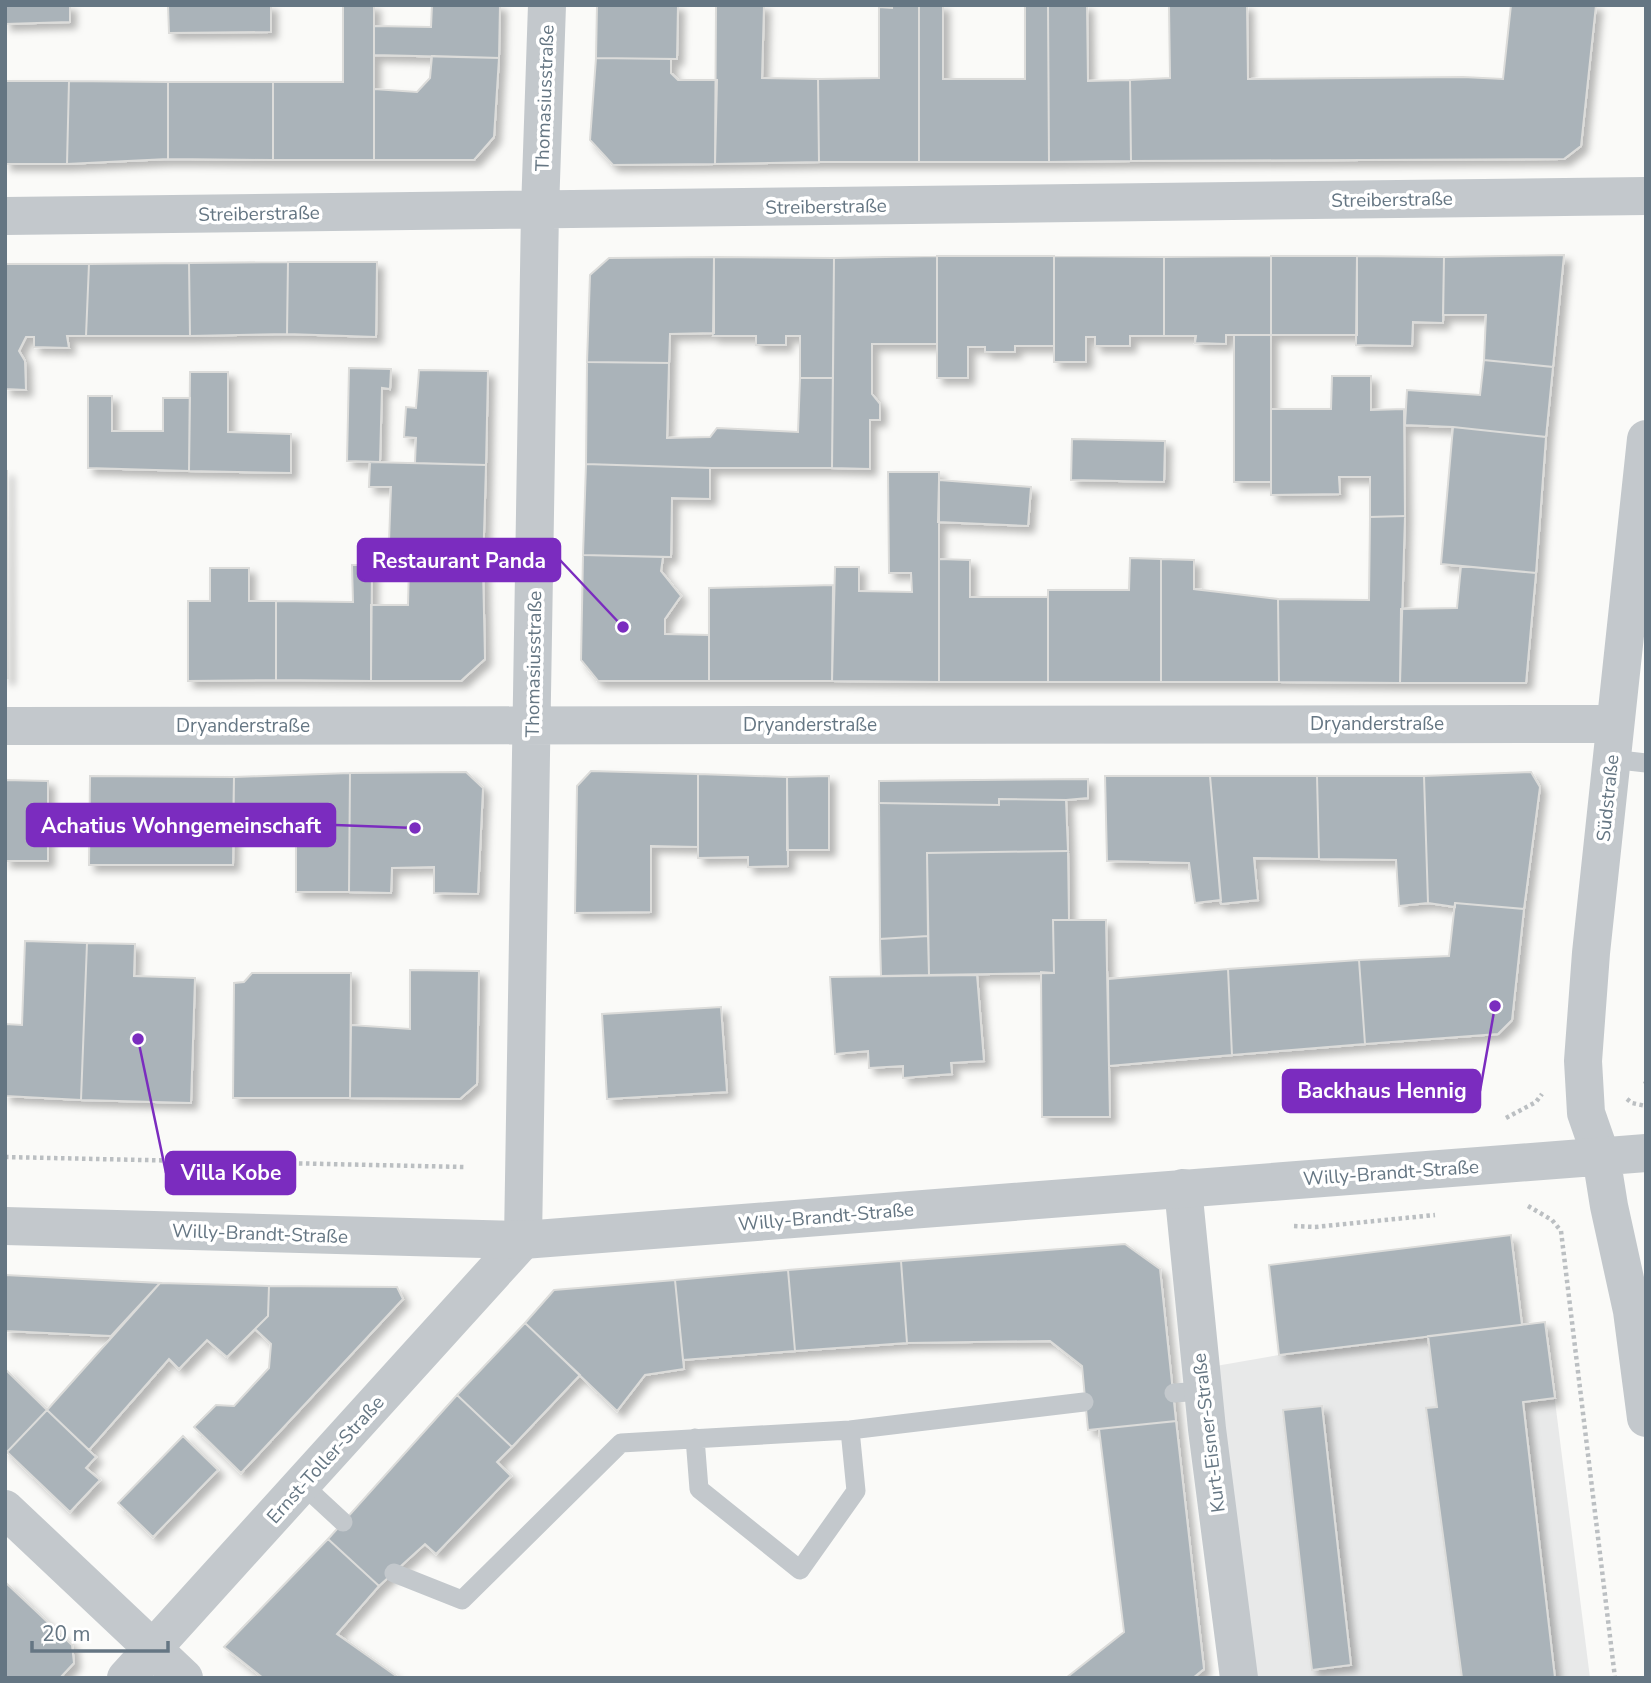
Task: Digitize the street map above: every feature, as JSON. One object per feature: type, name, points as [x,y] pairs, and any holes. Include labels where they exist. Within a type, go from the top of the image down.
[{"type":"street","name":"Thomasiusstraße","points":[[523,1240],[540,210],[547,5]]},
{"type":"street","name":"Streiberstraße","points":[[5,216],[1646,196]]},
{"type":"street","name":"Südstraße","points":[[1646,439],[1624,748],[1591,953],[1583,1061],[1586,1113],[1601,1156],[1632,1311],[1646,1418]]},
{"type":"street","name":"Dryanderstraße","points":[[5,726],[532,724],[1624,748]]},
{"type":"street","name":"Willy-Brandt-Straße","points":[[5,1226],[523,1240],[1646,1153]]},
{"type":"street","name":"Kurt-Eisner-Straße","points":[[1183,1188],[1188,1392],[1207,1429],[1239,1678]]},
{"type":"street","name":"Ernst-Toller-Straße","points":[[126,1678],[523,1240]]},
{"type":"street","points":[[5,1509],[184,1678]]},
{"type":"lane","points":[[394,1573],[462,1601],[621,1443],[850,1430],[1084,1402]]},
{"type":"lane","points":[[695,1438],[699,1489],[800,1570],[856,1491],[850,1430]]},
{"type":"lane","points":[[303,1485],[343,1522]]},
{"type":"path","points":[[5,1157],[465,1167]]},
{"type":"path","points":[[1519,1203],[1539,1211],[1561,1231],[1615,1678]]},
{"type":"path","points":[[1289,1225],[1315,1227],[1439,1214]]},
{"type":"shaded area","points":[[1511,1235],[1522,1325],[1545,1322],[1590,1678],[1239,1678],[1216,1366],[1279,1355],[1269,1265]]},
{"type":"building","points":[[5,5],[70,5],[70,22],[5,24]]},
{"type":"building","points":[[168,5],[271,5],[271,32],[169,33]]},
{"type":"building","points":[[343,5],[374,5],[374,160],[273,160],[273,82],[343,82]]},
{"type":"building","points":[[432,5],[500,5],[499,58],[374,55],[374,26],[431,27]]},
{"type":"building","points":[[597,5],[678,5],[677,59],[596,58]]},
{"type":"building","points":[[716,5],[764,5],[762,78],[818,79],[819,162],[715,164]]},
{"type":"building","points":[[892,5],[919,5],[919,162],[819,162],[818,79],[879,78],[879,7],[892,8]]},
{"type":"building","points":[[919,5],[943,5],[943,79],[1025,79],[1025,5],[1048,5],[1049,162],[919,162]]},
{"type":"building","points":[[1048,5],[1087,5],[1088,81],[1130,80],[1131,161],[1049,162]]},
{"type":"building","points":[[1169,5],[1247,5],[1248,79],[1503,79],[1511,5],[1596,5],[1581,146],[1564,159],[1131,161],[1130,80],[1170,78]]},
{"type":"building","points":[[432,56],[499,58],[494,137],[474,160],[374,160],[374,89],[417,92],[430,78]]},
{"type":"building","points":[[596,58],[671,59],[671,73],[678,80],[717,80],[715,164],[613,165],[590,140]]},
{"type":"building","points":[[5,81],[69,81],[67,164],[5,164]]},
{"type":"building","points":[[69,81],[168,82],[168,159],[67,164]]},
{"type":"building","points":[[168,82],[273,82],[273,160],[168,159]]},
{"type":"building","points":[[1564,255],[1553,367],[1484,360],[1486,315],[1443,315],[1444,257]]},
{"type":"building","points":[[937,256],[937,344],[872,344],[872,394],[880,404],[880,420],[870,420],[870,469],[832,468],[834,258]]},
{"type":"building","points":[[937,256],[1054,256],[1054,346],[1015,346],[1015,352],[985,352],[985,347],[968,347],[968,378],[937,378]]},
{"type":"building","points":[[1054,256],[1164,257],[1164,336],[1130,336],[1130,346],[1095,346],[1095,337],[1086,337],[1086,362],[1054,362]]},
{"type":"building","points":[[1271,256],[1271,335],[1226,335],[1226,344],[1195,343],[1196,336],[1164,336],[1164,257]]},
{"type":"building","points":[[1271,256],[1357,256],[1357,335],[1271,335]]},
{"type":"building","points":[[1357,256],[1444,257],[1443,323],[1413,322],[1412,346],[1356,345]]},
{"type":"building","points":[[714,257],[834,258],[833,378],[800,378],[800,336],[786,336],[786,345],[756,345],[756,336],[713,336]]},
{"type":"building","points":[[714,257],[714,333],[670,334],[669,363],[587,362],[590,275],[609,258]]},
{"type":"building","points":[[288,262],[377,262],[376,337],[287,334]]},
{"type":"building","points":[[288,262],[287,334],[190,336],[189,263]]},
{"type":"building","points":[[189,263],[190,336],[86,336],[89,264]]},
{"type":"building","points":[[5,264],[89,264],[86,336],[67,336],[69,348],[34,347],[34,337],[26,337],[19,351],[25,361],[26,390],[5,389]]},
{"type":"building","points":[[1234,335],[1271,335],[1271,482],[1234,482]]},
{"type":"building","points":[[1484,360],[1553,367],[1546,437],[1405,425],[1407,390],[1480,395]]},
{"type":"building","points":[[587,362],[669,363],[667,438],[710,437],[717,428],[798,432],[800,378],[833,378],[832,468],[586,464]]},
{"type":"building","points":[[349,368],[391,369],[390,389],[382,388],[380,462],[347,461]]},
{"type":"building","points":[[419,370],[488,371],[486,465],[415,463],[416,438],[404,437],[406,407],[416,408]]},
{"type":"building","points":[[190,372],[228,372],[228,432],[291,434],[291,473],[189,471]]},
{"type":"building","points":[[1332,376],[1371,376],[1371,410],[1404,409],[1405,516],[1370,517],[1370,477],[1339,477],[1340,494],[1271,495],[1271,409],[1331,409]]},
{"type":"building","points":[[88,396],[112,396],[112,431],[163,431],[163,398],[190,398],[189,471],[88,468]]},
{"type":"building","points":[[1453,427],[1546,437],[1536,573],[1441,564]]},
{"type":"building","points":[[1072,439],[1165,441],[1164,482],[1071,480]]},
{"type":"building","points":[[370,462],[486,465],[483,568],[365,565],[366,541],[389,542],[391,487],[369,487]]},
{"type":"building","points":[[586,464],[710,468],[710,499],[672,498],[671,557],[583,555]]},
{"type":"building","points":[[7,471],[8,678],[5,678]]},
{"type":"building","points":[[888,472],[939,472],[939,682],[832,681],[835,567],[859,567],[859,591],[912,592],[911,573],[889,573]]},
{"type":"building","points":[[939,480],[1031,487],[1028,526],[938,522]]},
{"type":"building","points":[[1405,516],[1400,683],[1279,682],[1278,599],[1369,600],[1370,517]]},
{"type":"building","points":[[583,555],[663,557],[661,571],[681,596],[665,619],[665,634],[709,635],[709,681],[598,681],[581,660]]},
{"type":"building","points":[[1130,558],[1161,559],[1161,682],[1048,682],[1048,590],[1129,590]]},
{"type":"building","points":[[939,559],[970,560],[970,597],[1048,597],[1048,682],[939,682]]},
{"type":"building","points":[[1161,559],[1194,560],[1194,589],[1278,599],[1279,682],[1161,682]]},
{"type":"building","points":[[352,565],[372,565],[371,681],[276,680],[276,601],[353,602]]},
{"type":"building","points":[[409,566],[483,568],[485,659],[461,681],[371,681],[371,605],[408,605]]},
{"type":"building","points":[[1461,566],[1536,573],[1526,683],[1400,683],[1401,609],[1457,608]]},
{"type":"building","points":[[210,568],[249,568],[249,601],[276,601],[276,680],[188,681],[188,601],[210,601]]},
{"type":"building","points":[[833,585],[832,681],[709,681],[709,588]]},
{"type":"building","points":[[591,771],[698,774],[698,847],[651,846],[651,912],[575,913],[577,786]]},
{"type":"building","points":[[466,772],[483,788],[478,894],[434,893],[434,867],[392,868],[391,893],[349,892],[350,773]]},
{"type":"building","points":[[1531,772],[1540,787],[1524,909],[1455,903],[1455,907],[1428,903],[1424,776]]},
{"type":"building","points":[[350,773],[349,892],[296,892],[296,832],[233,832],[234,777]]},
{"type":"building","points":[[698,774],[787,777],[788,866],[748,867],[748,857],[698,858]]},
{"type":"building","points":[[90,776],[234,777],[233,865],[89,865]]},
{"type":"building","points":[[829,776],[829,850],[787,850],[787,777]]},
{"type":"building","points":[[1105,776],[1210,776],[1221,900],[1195,903],[1189,863],[1107,861]]},
{"type":"building","points":[[1210,776],[1317,776],[1319,859],[1254,858],[1258,900],[1221,904]]},
{"type":"building","points":[[1317,776],[1424,776],[1428,903],[1399,906],[1396,860],[1319,859]]},
{"type":"building","points":[[1088,779],[1088,798],[999,799],[999,805],[879,803],[879,781]]},
{"type":"building","points":[[5,780],[48,781],[48,861],[5,861]]},
{"type":"building","points":[[999,799],[1066,800],[1068,851],[927,853],[928,936],[880,939],[879,803],[999,805]]},
{"type":"building","points":[[1068,851],[1069,920],[1053,920],[1054,973],[929,975],[927,853]]},
{"type":"building","points":[[1455,903],[1524,909],[1512,1020],[1498,1034],[1365,1044],[1359,960],[1449,956]]},
{"type":"building","points":[[1053,920],[1106,920],[1110,1117],[1042,1117],[1041,972],[1054,973]]},
{"type":"building","points":[[928,936],[929,975],[881,976],[880,939]]},
{"type":"building","points":[[25,941],[87,943],[81,1100],[5,1096],[5,1024],[22,1025]]},
{"type":"building","points":[[87,943],[135,944],[134,976],[195,978],[191,1103],[81,1100]]},
{"type":"building","points":[[1359,960],[1365,1044],[1232,1055],[1228,969]]},
{"type":"building","points":[[1228,969],[1232,1055],[1109,1066],[1108,979]]},
{"type":"building","points":[[410,970],[479,971],[477,1084],[460,1099],[350,1098],[351,1025],[410,1029]]},
{"type":"building","points":[[252,973],[351,973],[350,1098],[233,1098],[234,983],[244,982]]},
{"type":"building","points":[[977,975],[984,1061],[951,1063],[952,1074],[903,1078],[903,1066],[869,1068],[868,1051],[835,1054],[830,977]]},
{"type":"building","points":[[721,1007],[727,1092],[607,1099],[602,1014]]},
{"type":"building","points":[[1511,1235],[1522,1325],[1279,1355],[1269,1265]]},
{"type":"building","points":[[1125,1244],[1160,1269],[1176,1421],[1088,1430],[1082,1366],[1050,1341],[907,1343],[901,1261]]},
{"type":"building","points":[[901,1261],[907,1343],[795,1351],[788,1270]]},
{"type":"building","points":[[788,1270],[795,1351],[683,1360],[675,1280]]},
{"type":"building","points":[[5,1275],[160,1283],[111,1336],[5,1331]]},
{"type":"building","points":[[675,1280],[684,1369],[645,1375],[617,1411],[525,1323],[554,1290]]},
{"type":"building","points":[[160,1283],[269,1286],[268,1316],[227,1357],[207,1340],[179,1369],[169,1359],[89,1450],[47,1410]]},
{"type":"building","points":[[269,1286],[397,1287],[403,1299],[241,1473],[194,1427],[216,1405],[234,1406],[269,1368],[271,1344],[255,1329],[268,1316]]},
{"type":"building","points":[[1545,1322],[1555,1398],[1523,1402],[1555,1678],[1462,1678],[1426,1408],[1437,1407],[1428,1336]]},
{"type":"building","points":[[525,1323],[580,1375],[512,1447],[457,1395]]},
{"type":"building","points":[[5,1369],[47,1410],[7,1452],[5,1450]]},
{"type":"building","points":[[457,1395],[512,1447],[497,1462],[511,1476],[436,1554],[425,1544],[379,1586],[328,1539]]},
{"type":"building","points":[[1322,1406],[1351,1665],[1312,1670],[1283,1410]]},
{"type":"building","points":[[47,1410],[96,1457],[86,1468],[100,1480],[70,1512],[7,1452]]},
{"type":"building","points":[[1176,1421],[1204,1669],[1193,1678],[1066,1678],[1124,1632],[1099,1429]]},
{"type":"building","points":[[183,1436],[218,1470],[153,1537],[118,1503]]},
{"type":"building","points":[[328,1539],[379,1586],[337,1634],[399,1678],[263,1678],[224,1647]]},
{"type":"building","points":[[5,1582],[72,1645],[74,1663],[60,1678],[5,1678]]},
{"type":"place","name":"Restaurant Panda","points":[[623,627]]},
{"type":"place","name":"Achatius Wohngemeinschaft","points":[[415,828]]},
{"type":"place","name":"Backhaus Hennig","points":[[1495,1006]]},
{"type":"place","name":"Villa Kobe","points":[[138,1039]]}]
